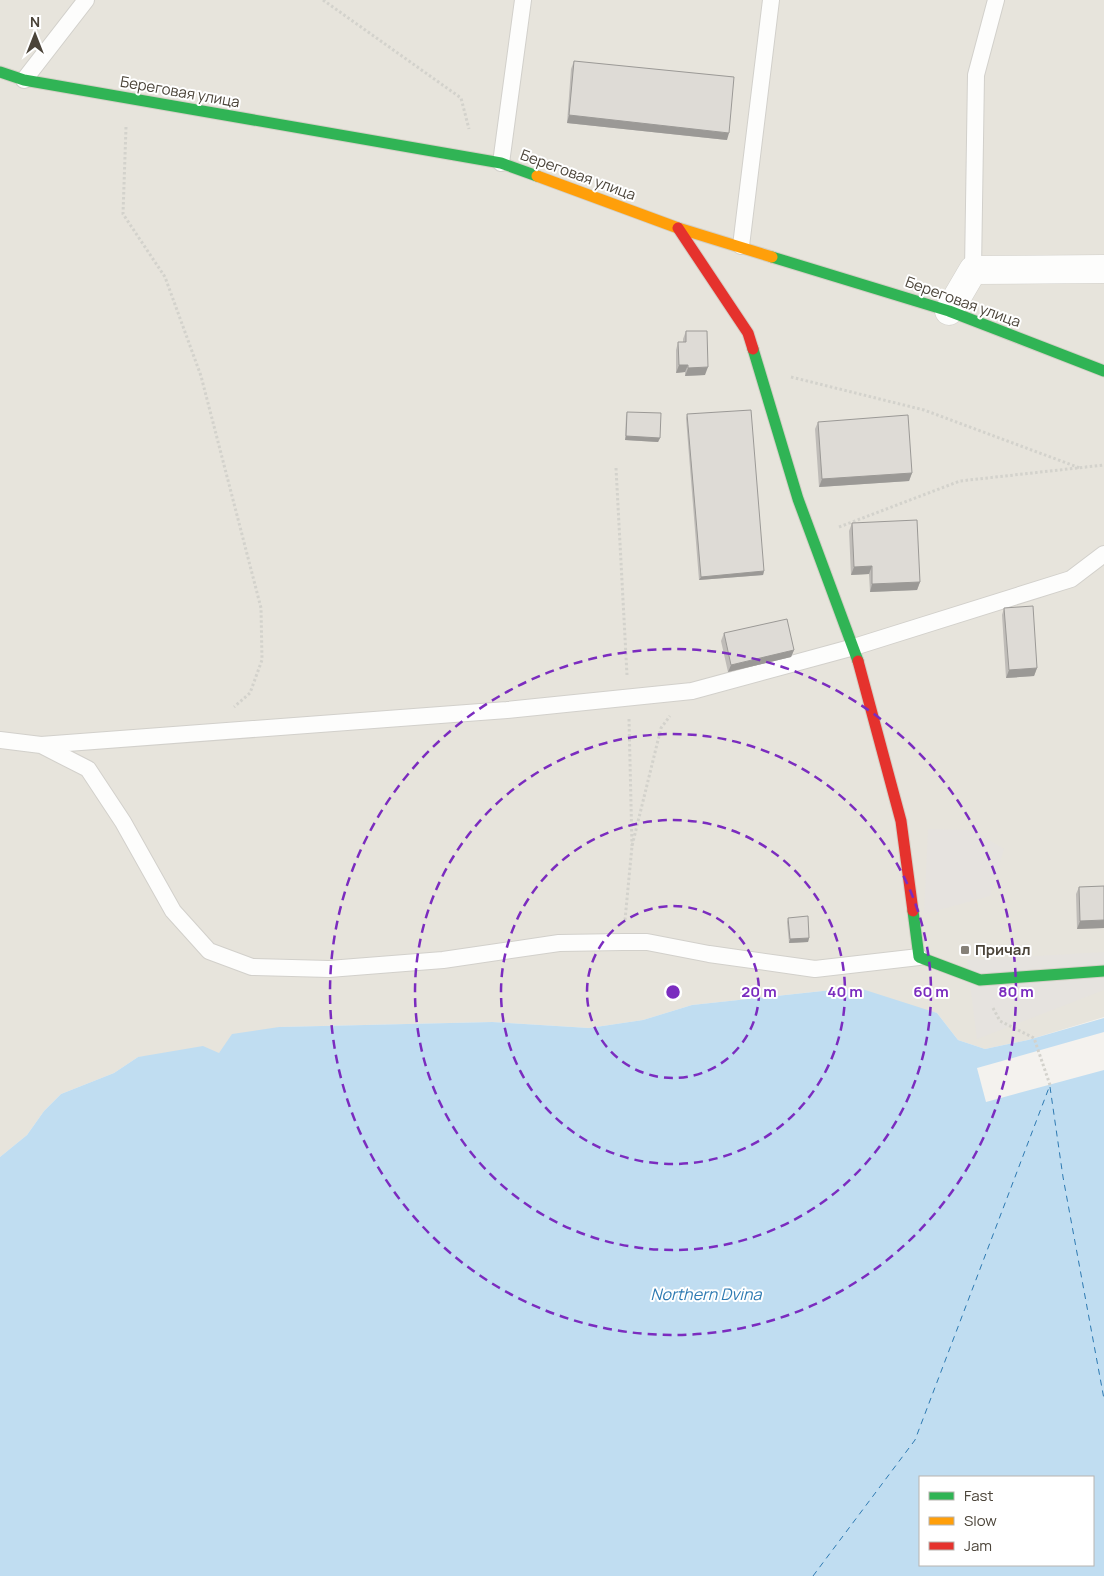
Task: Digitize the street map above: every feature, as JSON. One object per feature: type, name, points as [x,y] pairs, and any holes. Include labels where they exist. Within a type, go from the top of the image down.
[{"type":"street","name":"Береговая улица","points":[[0,72],[24,80],[501,163],[678,228],[949,311],[1104,371]]},
{"type":"street","points":[[678,228],[748,333],[798,499],[854,647],[901,821],[919,957],[980,980],[1104,971]]},
{"type":"street","points":[[949,311],[973,270],[1104,269]]},
{"type":"lane","points":[[24,80],[86,0]]},
{"type":"lane","points":[[501,163],[524,0]]},
{"type":"lane","points":[[741,246],[771,0]]},
{"type":"lane","points":[[973,270],[976,75],[996,0]]},
{"type":"lane","points":[[0,740],[41,744],[507,710],[692,691],[854,647],[1071,579],[1104,554]]},
{"type":"lane","points":[[41,744],[88,769],[123,822],[173,911],[209,951],[252,966],[329,969],[443,960],[559,943],[623,942],[647,942],[710,954],[814,969],[919,957]]},
{"type":"path","points":[[323,0],[461,98],[477,158]]},
{"type":"path","points":[[127,98],[123,214],[165,277],[201,376],[262,608],[262,660],[250,693],[206,732]]},
{"type":"path","points":[[759,369],[924,410],[1080,468]]},
{"type":"path","points":[[813,536],[960,481],[1104,465]]},
{"type":"path","points":[[616,468],[628,698],[632,846],[623,942]]},
{"type":"path","points":[[632,846],[661,728],[692,691]]},
{"type":"path","points":[[1000,1021],[1034,1038],[1050,1085]]},
{"type":"shaded area","points":[[0,0],[1104,0],[1104,1017],[1028,1040],[985,1049],[958,1040],[937,1013],[832,990],[692,1005],[643,1020],[589,1028],[492,1022],[279,1027],[219,1053],[138,1057],[114,1073],[61,1094],[44,1111],[27,1135],[0,1157]]},
{"type":"shaded area","points":[[928,829],[972,830],[1004,849],[990,896],[924,914]]},
{"type":"shaded area","points":[[1104,952],[1104,990],[977,1039],[967,960]]},
{"type":"water","name":"Northern Dvina","points":[[862,989],[937,1013],[958,1040],[985,1049],[1028,1040],[1104,1018],[1104,1576],[0,1576],[0,1157],[27,1135],[44,1111],[61,1094],[114,1073],[138,1057],[203,1046],[219,1053],[232,1034],[279,1027],[492,1022],[589,1028],[643,1020],[692,1005],[832,990]]},
{"type":"pier","points":[[1104,1032],[1104,1070],[986,1102],[977,1068]]},
{"type":"building","points":[[574,61],[734,77],[729,133],[569,115]]},
{"type":"building","points":[[686,331],[707,331],[708,367],[688,368],[688,365],[679,365],[678,342],[686,342]]},
{"type":"building","points":[[751,410],[764,571],[701,577],[687,414]]},
{"type":"building","points":[[627,412],[661,413],[660,438],[626,436]]},
{"type":"building","points":[[908,415],[912,473],[822,479],[818,422]]},
{"type":"building","points":[[917,520],[920,582],[872,584],[872,566],[854,567],[852,523]]},
{"type":"building","points":[[1033,606],[1037,668],[1009,670],[1004,608]]},
{"type":"building","points":[[787,619],[794,650],[731,665],[724,633]]},
{"type":"building","points":[[1104,886],[1104,920],[1080,921],[1079,887]]},
{"type":"building","points":[[808,916],[809,938],[790,939],[788,918]]},
{"type":"ferry route","points":[[813,1576],[915,1440],[1050,1085]]},
{"type":"ferry route","points":[[1050,1087],[1063,1177],[1104,1399]]},
{"type":"traffic: fast","points":[[0,72],[24,80],[501,163],[537,176]]},
{"type":"traffic: fast","points":[[772,257],[949,311],[1104,371]]},
{"type":"traffic: fast","points":[[753,349],[798,499],[858,661]]},
{"type":"traffic: fast","points":[[913,911],[919,957],[980,980],[1104,971]]},
{"type":"traffic: slow","points":[[537,176],[678,228],[772,257]]},
{"type":"traffic: jam","points":[[678,228],[748,333],[753,349]]},
{"type":"traffic: jam","points":[[858,661],[901,821],[913,911]]},
{"type":"place","name":"Причал","points":[[965,950]]}]
